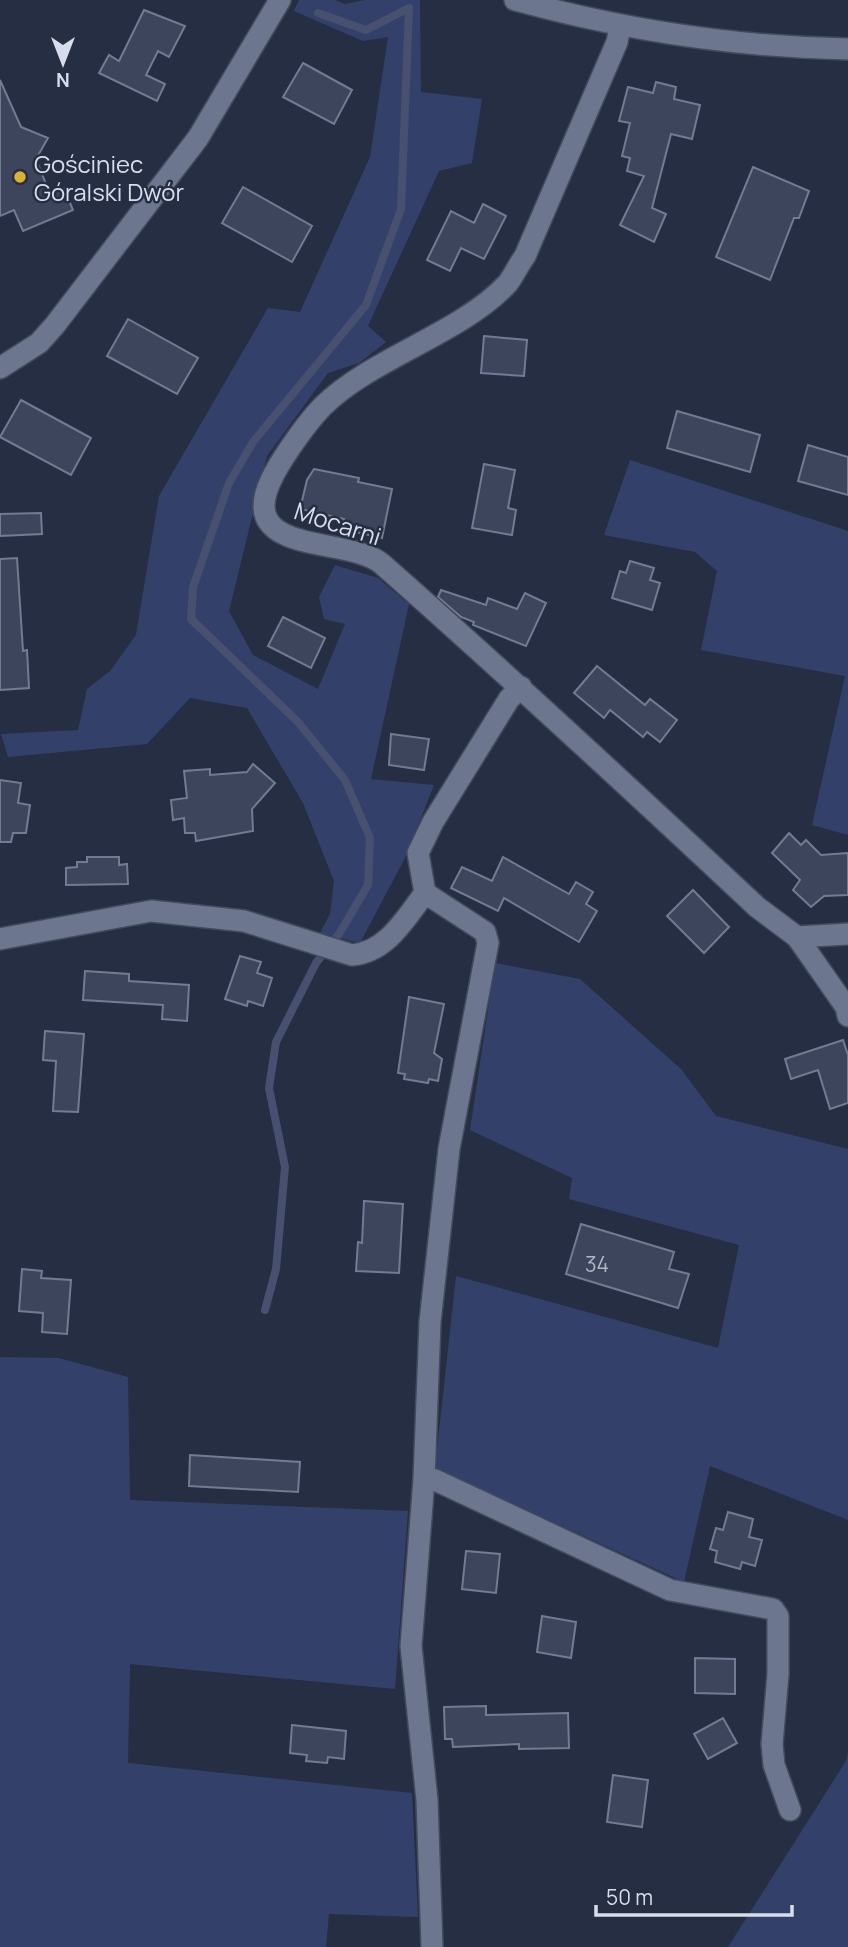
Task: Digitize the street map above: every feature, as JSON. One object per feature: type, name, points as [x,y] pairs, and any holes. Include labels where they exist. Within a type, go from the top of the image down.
[{"type":"street","points":[[0,368],[39,343],[198,138],[280,0]]},
{"type":"street","points":[[515,0],[562,6],[620,27],[702,38],[848,49]]},
{"type":"street","name":"Mocarni","points":[[620,27],[617,42],[525,256],[508,283],[477,307],[359,380],[323,406],[274,474],[265,498],[272,529],[299,539],[376,559],[521,687],[757,907],[797,937],[846,1007],[848,1016]]},
{"type":"street","points":[[432,1947],[427,1800],[411,1646],[424,1479],[430,1322],[449,1149],[488,943],[485,932],[425,894],[418,853],[433,822],[509,699],[521,687]]},
{"type":"street","points":[[0,939],[151,911],[244,921],[352,955],[369,953],[388,939],[425,894]]},
{"type":"street","points":[[797,937],[848,934]]},
{"type":"street","points":[[424,1479],[435,1480],[670,1590],[773,1609],[778,1616],[778,1674],[772,1744],[774,1765],[790,1810]]},
{"type":"shaded area","points":[[299,0],[335,0],[345,4],[365,0],[420,0],[421,92],[482,99],[472,163],[439,171],[368,326],[386,342],[359,363],[328,373],[267,456],[229,611],[253,655],[318,689],[345,624],[324,619],[319,597],[335,565],[378,578],[409,604],[371,779],[434,785],[405,858],[360,943],[320,933],[330,914],[334,881],[303,803],[247,708],[190,698],[147,744],[8,757],[1,734],[78,730],[87,689],[110,671],[136,635],[159,496],[268,308],[300,312],[370,157],[388,37],[363,41],[294,11]]},
{"type":"shaded area","points":[[630,460],[848,531],[848,835],[812,825],[845,676],[701,650],[717,571],[695,552],[604,535]]},
{"type":"shaded area","points":[[495,963],[580,979],[681,1069],[716,1116],[848,1149],[848,1520],[710,1466],[684,1582],[435,1468],[456,1276],[718,1348],[739,1245],[569,1199],[572,1178],[470,1130]]},
{"type":"shaded area","points":[[0,1357],[59,1358],[128,1377],[130,1500],[408,1511],[395,1689],[130,1664],[128,1763],[412,1793],[418,1917],[329,1914],[326,1947],[0,1947]]},
{"type":"shaded area","points":[[848,1752],[848,1947],[728,1947],[846,1761]]},
{"type":"building","points":[[144,10],[185,26],[169,57],[158,51],[146,75],[165,84],[157,101],[99,73],[109,55],[119,61]]},
{"type":"building","points":[[303,63],[352,90],[334,124],[283,97]]},
{"type":"building","points":[[0,80],[21,127],[48,138],[36,159],[50,194],[64,188],[73,210],[23,231],[14,210],[0,216]]},
{"type":"building","points":[[656,82],[676,87],[674,99],[700,105],[692,139],[671,134],[652,208],[666,214],[654,242],[620,225],[644,176],[627,171],[630,158],[622,156],[630,123],[619,121],[628,87],[653,93]]},
{"type":"building","points":[[753,167],[809,191],[799,218],[794,218],[770,280],[716,257]]},
{"type":"building","points":[[243,187],[312,226],[292,262],[222,223]]},
{"type":"building","points":[[483,204],[506,216],[484,259],[461,248],[450,271],[427,260],[451,211],[474,223]]},
{"type":"building","points":[[128,319],[198,358],[177,394],[107,356]]},
{"type":"building","points":[[484,336],[527,340],[524,376],[481,373]]},
{"type":"building","points":[[21,400],[91,438],[71,475],[0,437]]},
{"type":"building","points":[[677,411],[760,435],[750,472],[667,448]]},
{"type":"building","points":[[808,445],[848,457],[848,495],[798,481]]},
{"type":"building","points":[[484,464],[515,470],[508,508],[516,510],[512,535],[472,528]]},
{"type":"building","points":[[314,469],[359,478],[358,482],[392,489],[382,538],[342,529],[344,519],[300,509],[307,480]]},
{"type":"building","points":[[41,513],[42,534],[0,536],[0,514]]},
{"type":"building","points":[[17,558],[23,651],[27,650],[29,688],[0,690],[0,559]]},
{"type":"building","points":[[630,561],[654,568],[650,580],[660,583],[652,610],[612,598],[620,571],[626,573]]},
{"type":"building","points":[[441,590],[486,605],[488,598],[517,609],[525,593],[546,603],[526,646],[473,625],[474,622],[461,617],[438,597]]},
{"type":"building","points":[[283,617],[325,638],[311,668],[268,646]]},
{"type":"building","points":[[597,666],[645,705],[650,699],[677,720],[660,742],[647,732],[643,737],[610,710],[604,718],[574,693]]},
{"type":"building","points":[[391,734],[429,739],[424,770],[389,765]]},
{"type":"building","points":[[253,764],[275,783],[252,809],[253,831],[196,841],[195,833],[185,833],[184,818],[173,820],[171,800],[187,798],[184,771],[210,769],[210,775],[247,772]]},
{"type":"building","points":[[0,780],[21,783],[18,803],[30,805],[26,833],[13,833],[11,842],[0,842]]},
{"type":"building","points":[[789,833],[801,845],[806,840],[821,855],[848,853],[848,895],[824,896],[811,907],[793,890],[800,880],[772,853]]},
{"type":"building","points":[[87,857],[119,857],[119,865],[127,864],[128,884],[66,885],[66,868],[77,867],[77,862],[87,862]]},
{"type":"building","points":[[503,857],[569,894],[576,882],[593,892],[586,904],[597,911],[579,942],[504,898],[498,911],[451,888],[462,867],[492,881]]},
{"type":"building","points":[[693,890],[729,927],[704,953],[667,916]]},
{"type":"building","points":[[240,956],[261,962],[257,973],[272,978],[263,1006],[248,1001],[247,1006],[225,999]]},
{"type":"building","points":[[85,971],[129,974],[129,981],[189,985],[187,1021],[162,1019],[163,1005],[83,1000]]},
{"type":"building","points":[[409,997],[444,1004],[434,1053],[442,1059],[438,1081],[429,1079],[428,1083],[404,1079],[405,1074],[398,1073]]},
{"type":"building","points":[[45,1031],[84,1034],[78,1112],[53,1111],[56,1061],[43,1060]]},
{"type":"building","points":[[843,1040],[848,1055],[848,1103],[830,1109],[818,1070],[791,1079],[785,1059]]},
{"type":"building","points":[[364,1201],[403,1204],[399,1273],[356,1271],[358,1242],[362,1243]]},
{"type":"building","points":[[581,1224],[674,1252],[669,1269],[689,1274],[678,1308],[566,1274]]},
{"type":"building","points":[[22,1269],[42,1271],[41,1278],[71,1280],[67,1334],[42,1332],[43,1313],[19,1311]]},
{"type":"building","points":[[190,1455],[300,1462],[298,1492],[189,1486]]},
{"type":"building","points":[[728,1512],[753,1519],[749,1537],[762,1540],[755,1566],[742,1562],[740,1569],[715,1562],[717,1551],[710,1549],[716,1528],[723,1530]]},
{"type":"building","points":[[466,1551],[500,1554],[496,1593],[462,1589]]},
{"type":"building","points":[[542,1616],[576,1622],[571,1658],[537,1652]]},
{"type":"building","points":[[695,1658],[735,1659],[735,1694],[695,1693]]},
{"type":"building","points":[[486,1706],[486,1715],[568,1713],[569,1748],[519,1749],[519,1744],[453,1747],[452,1739],[445,1739],[444,1707]]},
{"type":"building","points":[[723,1718],[737,1743],[708,1759],[694,1734]]},
{"type":"building","points":[[292,1725],[346,1731],[344,1759],[328,1757],[327,1763],[306,1761],[307,1755],[290,1753]]},
{"type":"building","points":[[613,1775],[648,1780],[642,1827],[607,1822]]},
{"type":"waterway","points":[[265,1310],[276,1269],[285,1167],[269,1088],[276,1042],[316,963],[339,934],[368,885],[370,838],[345,780],[298,722],[191,619],[193,587],[229,483],[253,442],[366,305],[401,209],[409,8],[366,30],[318,13]]},
{"type":"place","name":"Gościniec Góralski Dwór","points":[[20,177]]}]
